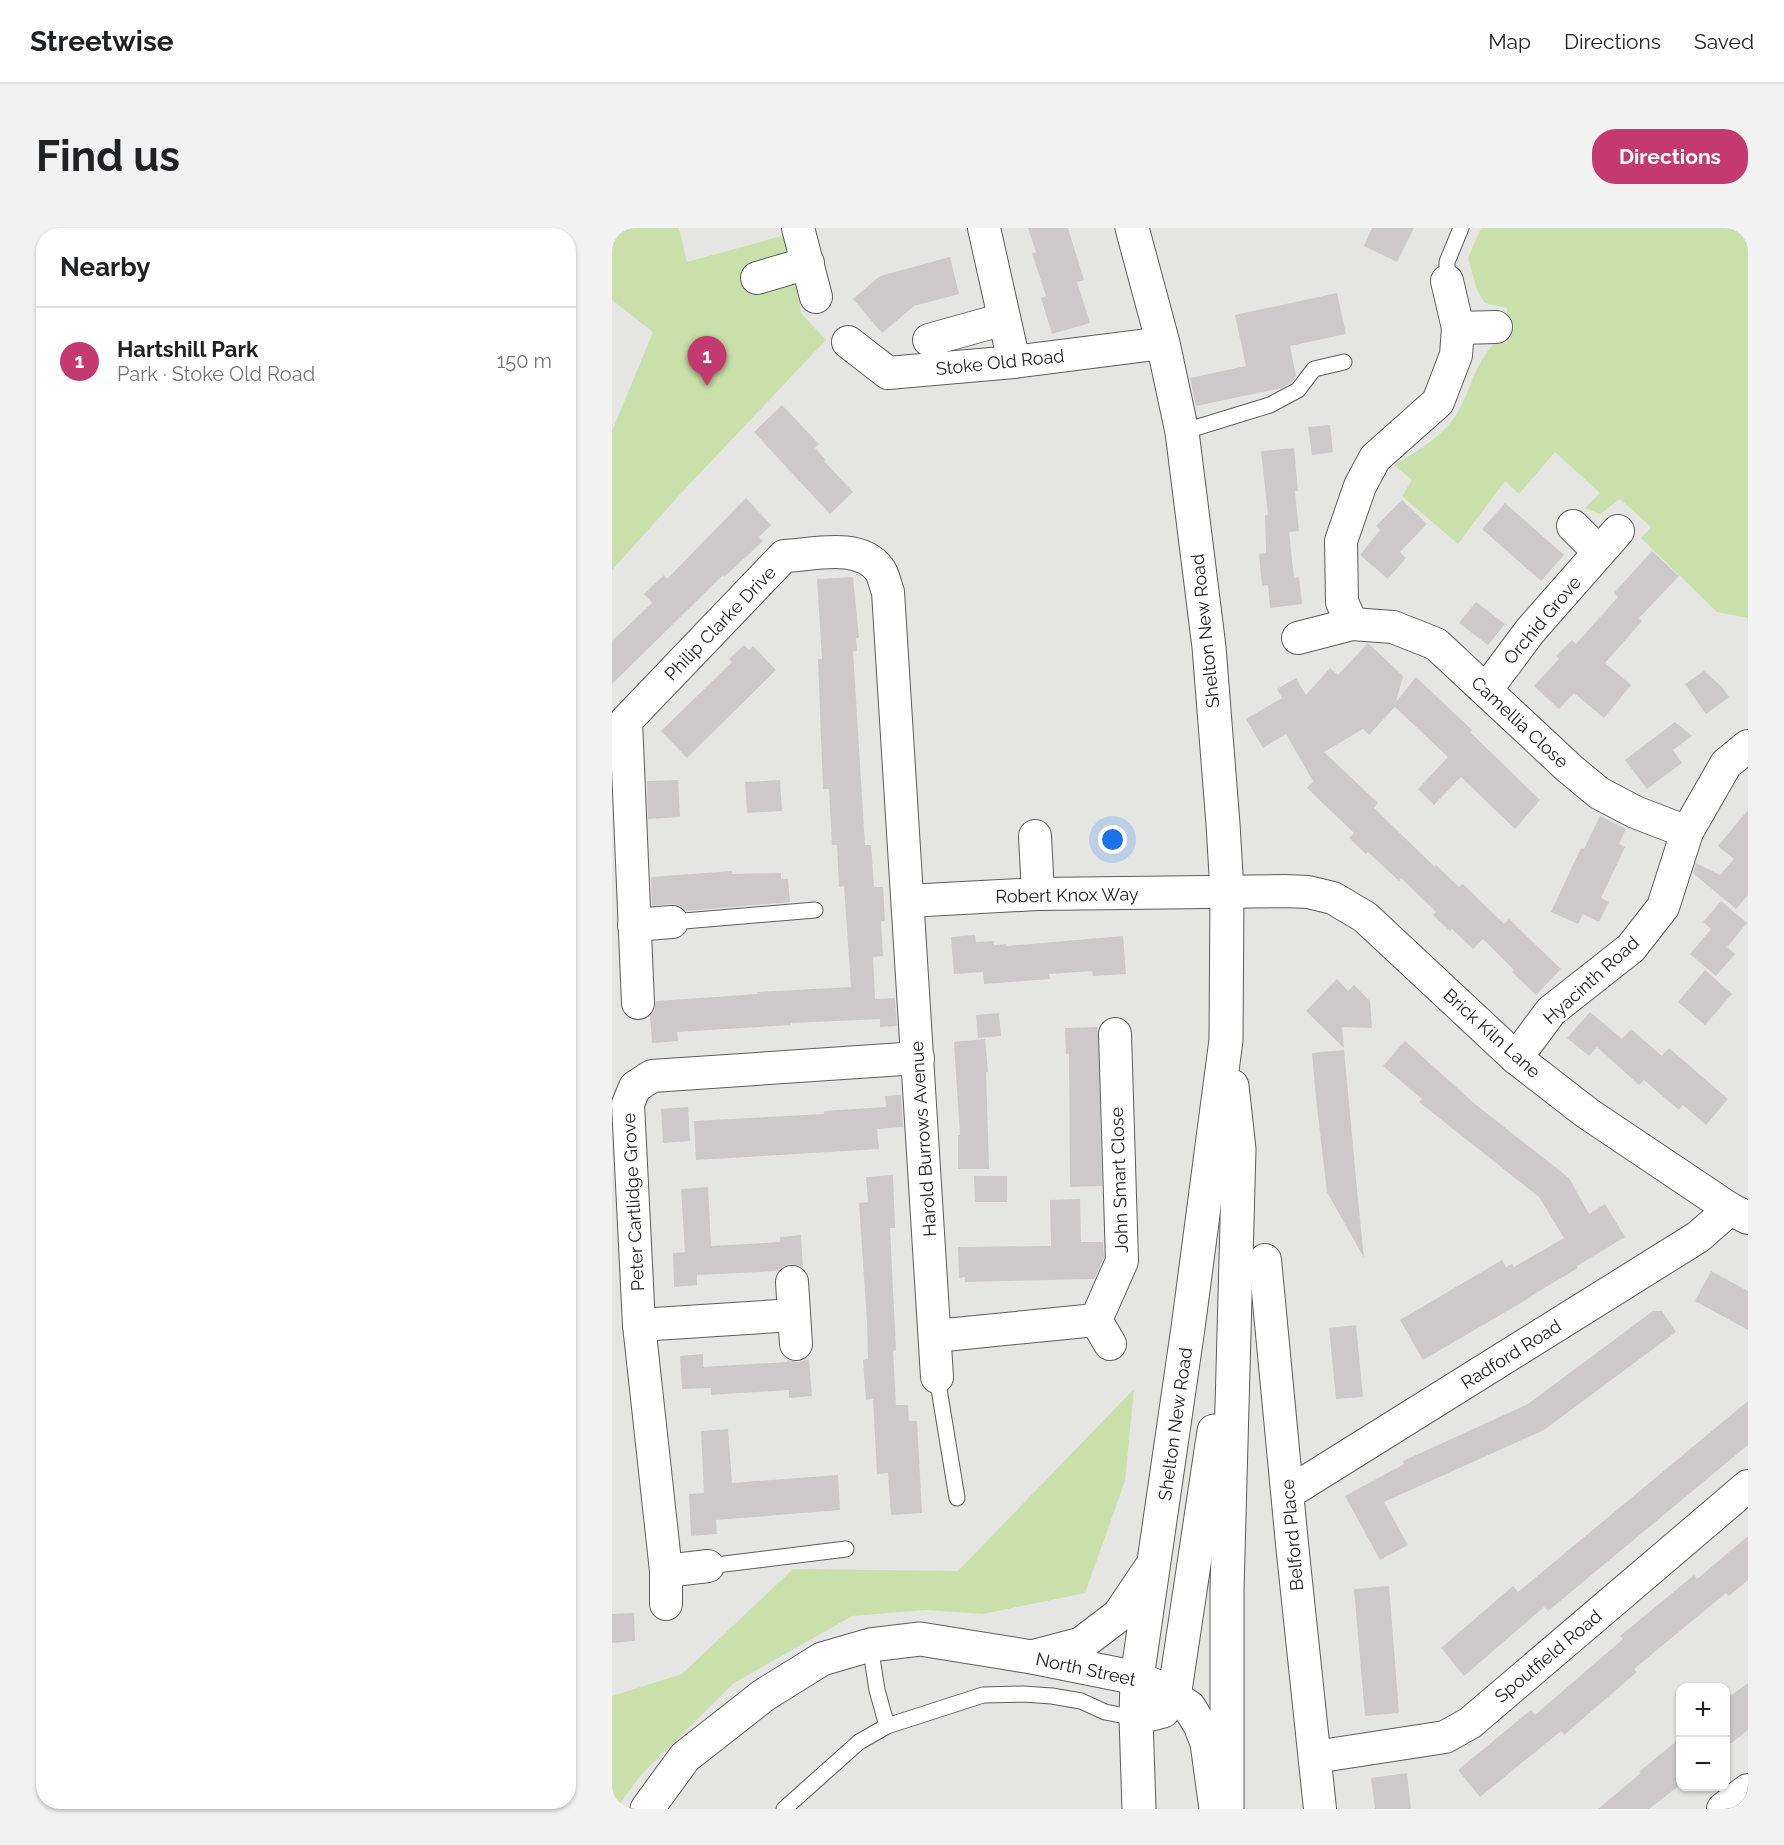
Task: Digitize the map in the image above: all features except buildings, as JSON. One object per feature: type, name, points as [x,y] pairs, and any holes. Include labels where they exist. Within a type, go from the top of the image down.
[{"type":"main road","name":"Shelton New Road","points":[[1132,228],[1182,432],[1209,647],[1227,892],[1226,1040],[1188,1328],[1137,1678],[1139,1809]]},
{"type":"main road","name":"Shelton New Road","points":[[1226,1040],[1239,1149],[1227,1578],[1227,1809]]},
{"type":"main road","points":[[1136,1718],[1163,1711],[1174,1697],[1207,1472],[1233,1320]]},
{"type":"main road","points":[[1032,1657],[1081,1644],[1119,1615],[1155,1562]]},
{"type":"main road","name":"North Street","points":[[648,1809],[685,1758],[764,1695],[822,1659],[870,1646],[920,1639],[1032,1657],[1137,1678],[1174,1697],[1189,1707],[1204,1734],[1216,1809]]},
{"type":"street","points":[[798,228],[816,297]]},
{"type":"street","points":[[984,228],[1014,362]]},
{"type":"street","points":[[757,278],[808,263]]},
{"type":"street","points":[[1352,624],[1342,602],[1341,541],[1360,486],[1375,458],[1438,402],[1456,355],[1458,328],[1448,280]]},
{"type":"street","points":[[929,340],[1004,319]]},
{"type":"street","points":[[1458,328],[1496,327]]},
{"type":"street","name":"Stoke Old Road","points":[[848,342],[876,376],[1014,362],[1162,343]]},
{"type":"street","name":"Orchid Grove","points":[[1486,690],[1530,631],[1609,542],[1573,526]]},
{"type":"street","name":"Philip Clarke Drive","points":[[638,1003],[626,722],[784,556],[848,553],[868,559],[880,570],[888,592],[908,901]]},
{"type":"street","name":"Camellia Close","points":[[1298,638],[1352,624],[1393,627],[1436,644],[1570,769],[1599,793],[1635,812],[1687,832]]},
{"type":"street","name":"Hyacinth Road","points":[[1516,1058],[1551,1011],[1631,948],[1663,907],[1687,832],[1726,764],[1748,746]]},
{"type":"street","points":[[1035,836],[1038,894]]},
{"type":"street","name":"Robert Knox Way","points":[[908,901],[1038,894],[1227,892]]},
{"type":"street","name":"Brick Kiln Lane","points":[[1227,892],[1308,892],[1333,898],[1365,918],[1516,1058],[1587,1113],[1739,1214]]},
{"type":"street","name":"Harold Burrows Avenue","points":[[908,901],[937,1377]]},
{"type":"street","points":[[634,925],[672,922]]},
{"type":"street","name":"John Smart Close","points":[[935,1336],[1103,1332],[1122,1260],[1115,1034]]},
{"type":"street","name":"Peter Cartlidge Grove","points":[[666,1604],[666,1571],[639,1325],[628,1104],[635,1087],[652,1076],[918,1058]]},
{"type":"street","name":"Radford Road","points":[[1288,1493],[1698,1237],[1739,1214]]},
{"type":"street","name":"Belford Place","points":[[1265,1260],[1320,1809]]},
{"type":"street","points":[[639,1325],[795,1329],[792,1282]]},
{"type":"street","name":"Spoutfield Road","points":[[1315,1757],[1445,1737],[1470,1723],[1748,1486]]},
{"type":"street","points":[[666,1571],[708,1566]]},
{"type":"street","points":[[1723,1809],[1748,1790]]},
{"type":"lane","points":[[1448,280],[1447,262],[1461,228]]},
{"type":"lane","points":[[1182,432],[1270,405],[1298,390],[1314,369],[1344,362]]},
{"type":"lane","points":[[672,922],[815,910]]},
{"type":"lane","points":[[937,1377],[957,1498]]},
{"type":"lane","points":[[708,1566],[846,1549]]},
{"type":"lane","points":[[870,1646],[877,1690],[887,1726]]},
{"type":"lane","name":"North Street","points":[[784,1809],[859,1742],[887,1726],[982,1695],[1052,1696],[1081,1701],[1105,1712],[1136,1718]]},
{"type":"green space","points":[[612,228],[679,228],[687,262],[793,233],[801,313],[826,340],[612,570],[612,431],[653,332],[612,300]]},
{"type":"green space","points":[[1481,228],[1748,228],[1748,618],[1717,612],[1641,538],[1651,527],[1620,499],[1600,514],[1585,508],[1600,493],[1555,452],[1519,494],[1505,481],[1458,544],[1402,496],[1412,480],[1394,465],[1422,448],[1448,426],[1460,408],[1483,358],[1495,343],[1507,343],[1507,308],[1485,303],[1477,290],[1468,258]]},
{"type":"green space","points":[[1134,1389],[1125,1481],[1085,1593],[983,1614],[926,1610],[852,1616],[734,1683],[641,1775],[616,1809],[612,1809],[612,1696],[682,1674],[793,1569],[958,1571]]},
{"type":"place","name":"Hartshill Park","points":[[707,386]]}]
